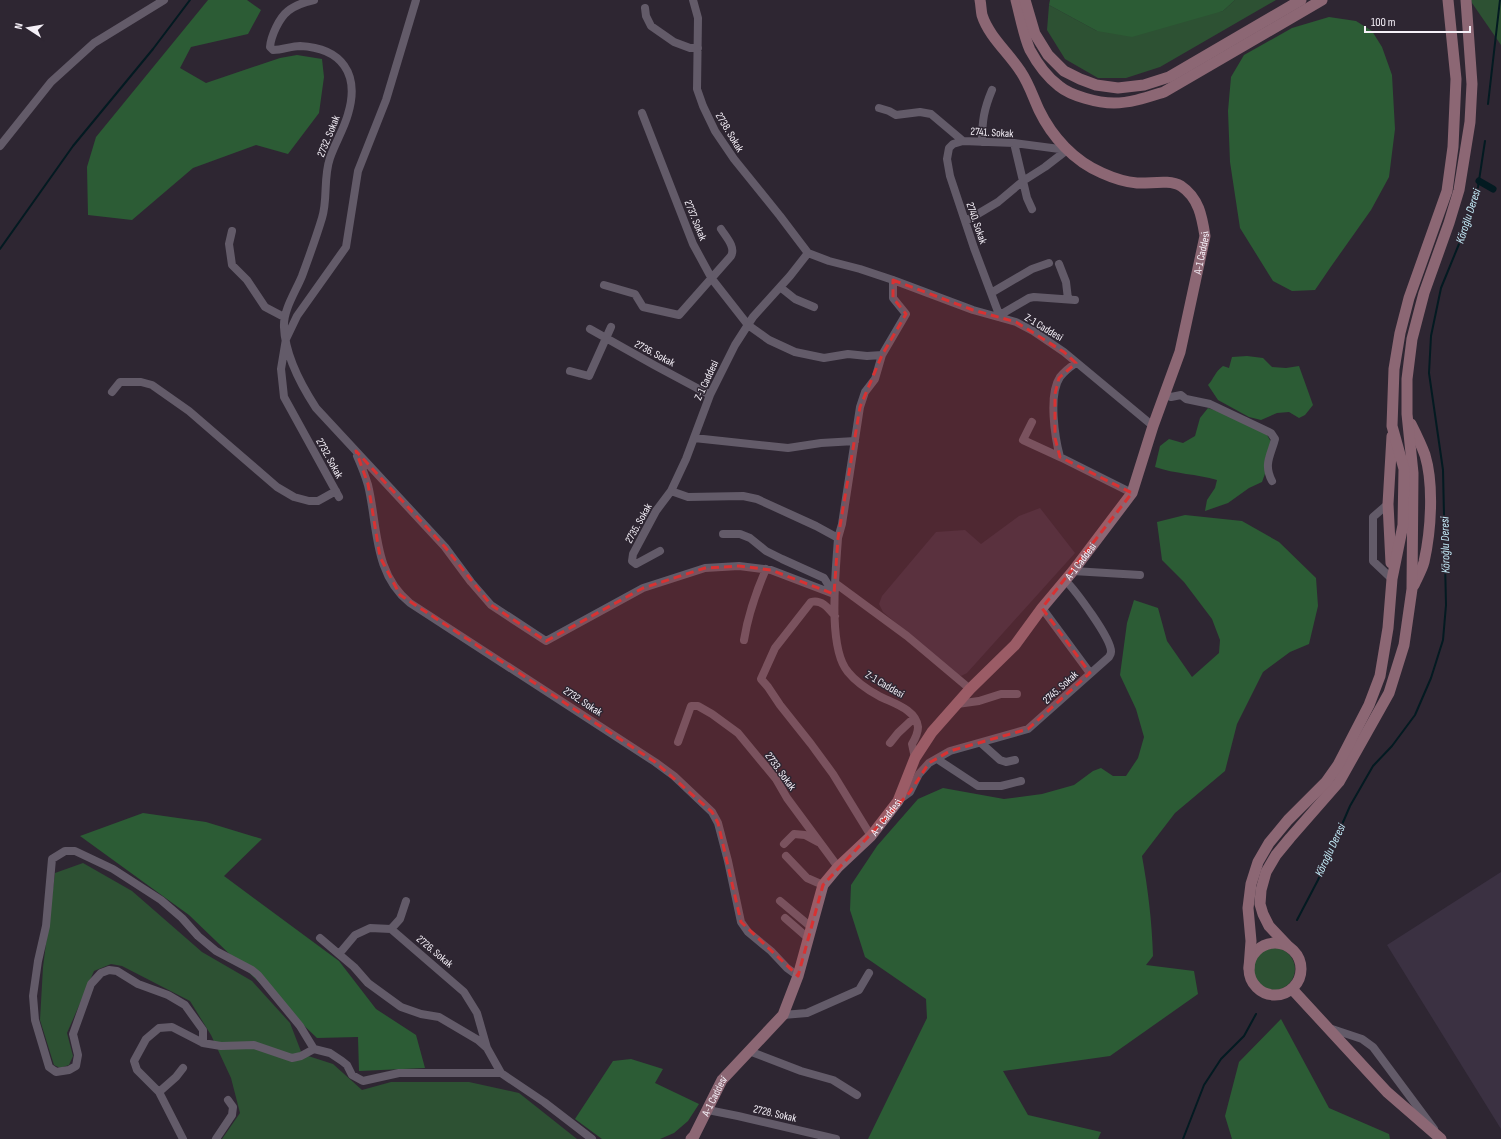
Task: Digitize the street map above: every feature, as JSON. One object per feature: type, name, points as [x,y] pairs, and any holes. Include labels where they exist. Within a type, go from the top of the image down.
[{"type":"main road","name":"A-1 Caddesi","points":[[691,1139],[708,1110],[722,1080],[783,1014],[798,976],[823,885],[838,867],[872,836],[898,801],[915,758],[932,732],[970,689],[1015,645],[1132,493],[1153,426],[1180,352],[1205,236],[1202,218],[1196,200],[1181,186],[1168,183],[1137,183],[1112,177],[1095,169],[1067,150],[1044,120],[1028,83],[1017,65],[989,30],[982,15],[980,0]]},
{"type":"main road","points":[[1016,0],[1030,49],[1043,70],[1059,86],[1075,95],[1113,104],[1139,100],[1164,92],[1322,0]]},
{"type":"main road","points":[[1025,0],[1035,34],[1048,55],[1064,71],[1096,85],[1118,88],[1144,85],[1169,77],[1300,0]]},
{"type":"main road","points":[[1392,426],[1404,469],[1403,525],[1392,579],[1388,628],[1380,676],[1369,705],[1352,740],[1326,782],[1283,826],[1269,843],[1258,862],[1251,884],[1248,908],[1251,941],[1249,968],[1250,976],[1254,984],[1260,990],[1268,994],[1284,994],[1292,989],[1297,983],[1301,967],[1299,958],[1294,951],[1269,926],[1260,904],[1260,890],[1266,872],[1276,855],[1339,782],[1389,693],[1404,645],[1412,589],[1413,473],[1407,414],[1407,379],[1412,339],[1424,293],[1459,190],[1470,122],[1472,84],[1466,0]]},
{"type":"main road","points":[[1392,579],[1388,504],[1394,369],[1400,333],[1409,298],[1447,191],[1453,147],[1456,79],[1448,2]]},
{"type":"main road","points":[[1455,120],[1470,122]]},
{"type":"main road","points":[[1407,414],[1425,456],[1430,483],[1429,532],[1424,564],[1412,589]]},
{"type":"main road","points":[[1249,968],[1251,959],[1262,946],[1275,943],[1288,946]]},
{"type":"main road","points":[[1292,989],[1387,1092],[1441,1139]]},
{"type":"street","points":[[0,146],[51,82],[94,43],[164,0]]},
{"type":"street","name":"2732. Sokak","points":[[314,0],[302,3],[288,11],[277,27],[270,47],[273,50],[301,46],[324,50],[335,56],[345,65],[352,82],[351,102],[348,114],[330,158],[327,170],[326,195],[322,217],[302,276],[284,317],[286,339],[292,361],[301,385],[316,408],[445,547],[471,582],[491,605],[546,641],[643,588],[705,568],[739,566],[766,569]]},
{"type":"street","name":"2732. Sokak","points":[[112,392],[120,382],[141,382],[152,385],[188,411],[277,487],[294,497],[309,501],[318,501],[337,494],[284,397],[281,369],[286,339],[297,316],[346,247],[358,171],[386,100],[416,0]]},
{"type":"street","name":"2738. Sokak","points":[[693,0],[698,18],[697,89],[703,106],[715,131],[734,159],[808,253]]},
{"type":"street","points":[[645,8],[646,16],[651,26],[674,42],[690,48],[698,48]]},
{"type":"street","points":[[982,142],[982,121],[984,110],[992,90]]},
{"type":"street","name":"2741. Sokak","points":[[879,108],[889,110],[896,115],[927,112],[934,116],[962,141],[1014,143],[1067,150]]},
{"type":"street","name":"2737. Sokak","points":[[642,113],[692,244],[712,279],[748,325],[769,340],[795,352],[824,358],[848,354],[868,356],[882,355]]},
{"type":"street","name":"2740. Sokak","points":[[962,141],[953,144],[949,148],[947,159],[950,176],[1000,316]]},
{"type":"street","points":[[1014,143],[1032,210]]},
{"type":"street","points":[[966,221],[998,202],[1023,181],[1045,167],[1067,150]]},
{"type":"street","points":[[604,285],[635,294],[643,307],[679,315],[712,279],[733,252],[733,248],[721,229]]},
{"type":"street","points":[[232,231],[229,244],[232,265],[247,280],[265,307],[284,317]]},
{"type":"street","name":"Z-1 Caddesi","points":[[671,491],[694,438],[710,395],[735,345],[753,317],[780,288],[808,253],[829,262],[860,269],[893,280],[973,310],[1000,316],[1016,322],[1033,331],[1064,352],[1153,426]]},
{"type":"street","points":[[991,294],[1032,269],[1049,263]]},
{"type":"street","points":[[1000,316],[1029,298],[1034,297],[1071,300],[1059,264]]},
{"type":"street","name":"Z-1 Caddesi","points":[[893,280],[893,298],[906,314],[882,355],[875,379],[865,392],[862,402],[842,524],[838,538],[834,594],[835,616],[837,647],[847,671],[865,688],[903,708],[914,718]]},
{"type":"street","points":[[780,288],[795,299],[814,307]]},
{"type":"street","points":[[570,372],[588,376],[610,327]]},
{"type":"street","name":"2736. Sokak","points":[[590,330],[710,395]]},
{"type":"street","points":[[1060,457],[1055,438],[1053,414],[1055,394],[1059,378],[1076,363]]},
{"type":"street","points":[[1164,394],[1181,396],[1186,399],[1204,402],[1271,433],[1274,439],[1273,448],[1267,460],[1272,482]]},
{"type":"street","points":[[1032,422],[1023,440],[1132,493]]},
{"type":"street","points":[[694,438],[788,448],[855,440]]},
{"type":"street","name":"2732. Sokak","points":[[356,451],[368,484],[380,557],[392,583],[400,595],[410,603],[655,762],[674,776],[712,812],[718,823],[741,922],[748,932],[771,951],[787,968],[798,976]]},
{"type":"street","points":[[671,491],[688,497],[743,496],[757,499],[816,526],[838,538]]},
{"type":"street","name":"2735. Sokak","points":[[660,551],[645,560],[636,564],[633,563],[633,554],[652,517],[671,491]]},
{"type":"street","points":[[1388,504],[1374,517],[1374,561],[1392,579]]},
{"type":"street","points":[[723,534],[740,534],[750,538],[772,554],[824,578],[834,594]]},
{"type":"street","points":[[744,640],[748,617],[756,592],[766,569],[834,594]]},
{"type":"street","points":[[1069,576],[1140,575]]},
{"type":"street","name":"2745. Sokak","points":[[898,801],[910,792],[919,774],[929,763],[950,751],[1028,729],[1109,657],[1112,653],[1111,648],[1093,616],[1075,590],[1069,576]]},
{"type":"street","points":[[835,583],[908,636],[970,689]]},
{"type":"street","points":[[835,616],[826,606],[819,602],[811,602],[775,648],[761,679],[811,744],[872,836]]},
{"type":"street","points":[[1042,608],[1090,674]]},
{"type":"street","points":[[957,704],[979,701],[1002,694],[1017,694]]},
{"type":"street","name":"2733. Sokak","points":[[678,742],[691,706],[698,706],[712,714],[738,733],[776,779],[787,798],[838,867]]},
{"type":"street","points":[[890,743],[914,718],[918,726],[916,737],[912,744],[915,758]]},
{"type":"street","points":[[981,743],[1000,760],[1006,762],[1015,760]]},
{"type":"street","points":[[937,759],[978,786],[1001,786],[1021,781]]},
{"type":"street","points":[[784,844],[794,834],[806,835],[821,843]]},
{"type":"street","points":[[203,1043],[203,1030],[185,1005],[168,995],[138,984],[117,971],[109,970],[101,973],[91,984],[73,1034],[78,1055],[76,1066],[69,1070],[56,1072],[49,1067],[35,1020],[34,996],[38,961],[46,926],[52,859],[57,855],[70,850],[82,854],[113,869],[161,900],[182,918],[198,936],[216,951],[252,970],[258,975],[300,1026],[314,1049]]},
{"type":"street","points":[[786,856],[807,878],[823,885]]},
{"type":"street","points":[[339,954],[355,935],[370,928],[391,929],[400,919],[406,901]]},
{"type":"street","points":[[780,901],[811,927]]},
{"type":"street","points":[[785,918],[808,938]]},
{"type":"street","name":"2726. Sokak","points":[[391,929],[464,992],[477,1013],[487,1048],[501,1073],[544,1102],[592,1139]]},
{"type":"street","name":"2726. Sokak","points":[[320,938],[354,967],[368,983],[401,1008],[421,1014],[439,1017],[478,1040],[487,1048]]},
{"type":"street","points":[[783,1014],[807,1013],[859,990],[869,972]]},
{"type":"street","points":[[182,1139],[159,1092],[137,1070],[134,1060],[146,1039],[159,1028],[172,1027],[203,1043],[221,1046],[254,1045],[292,1058],[314,1049],[330,1053],[347,1065],[352,1075],[364,1081],[399,1073],[501,1073]]},
{"type":"street","points":[[1326,1027],[1362,1039],[1373,1047],[1441,1139]]},
{"type":"street","points":[[750,1051],[801,1071],[833,1080],[857,1095]]},
{"type":"street","points":[[159,1092],[176,1077],[183,1068]]},
{"type":"street","points":[[216,1139],[232,1115],[233,1107],[228,1100]]},
{"type":"street","name":"2728. Sokak","points":[[708,1110],[836,1139]]},
{"type":"highlighted area","points":[[893,280],[973,310],[1016,322],[1064,352],[1076,363],[1059,378],[1055,394],[1055,438],[1060,457],[1132,493],[1042,608],[1090,673],[1028,729],[950,751],[929,763],[910,792],[823,885],[798,976],[741,922],[718,823],[712,812],[655,762],[400,595],[380,557],[368,484],[356,451],[445,547],[491,605],[546,641],[643,588],[705,568],[739,566],[771,570],[834,594],[838,538],[860,407],[882,355],[906,314],[893,298]]},
{"type":"shaded area","points":[[1040,508],[1075,553],[967,673],[961,676],[956,674],[883,612],[879,604],[882,596],[936,532],[965,530],[981,544],[1019,516]]},
{"type":"shaded area","points":[[1501,872],[1501,1129],[1387,945]]},
{"type":"green space","points":[[208,0],[247,0],[261,10],[248,34],[191,47],[180,68],[206,83],[280,58],[297,55],[322,59],[324,77],[319,113],[288,154],[256,145],[193,168],[132,220],[88,215],[87,167],[96,137]]},
{"type":"green space","points":[[1050,0],[1235,0],[1223,11],[1132,37],[1097,31],[1049,5]]},
{"type":"green space","points":[[1235,0],[1276,0],[1160,67],[1126,78],[1098,78],[1065,59],[1047,30],[1049,5],[1097,31],[1223,11]]},
{"type":"green space","points":[[1471,0],[1501,0],[1501,45],[1472,3]]},
{"type":"green space","points":[[1329,17],[1356,21],[1372,31],[1382,47],[1392,75],[1395,129],[1389,177],[1371,210],[1315,290],[1292,291],[1273,281],[1240,228],[1230,162],[1228,111],[1231,77],[1244,55],[1292,28]]},
{"type":"green space","points":[[1247,356],[1263,358],[1272,367],[1286,368],[1299,366],[1313,405],[1305,415],[1299,418],[1289,412],[1277,413],[1261,420],[1249,417],[1218,400],[1208,385],[1223,366],[1229,368],[1232,357]]},
{"type":"green space","points":[[1208,408],[1266,433],[1271,442],[1265,459],[1266,471],[1262,482],[1249,488],[1228,503],[1205,511],[1207,500],[1215,488],[1217,480],[1155,467],[1160,446],[1169,439],[1183,443],[1195,436],[1200,418]]},
{"type":"green space","points":[[1185,515],[1242,521],[1279,542],[1316,578],[1318,606],[1309,644],[1290,652],[1263,672],[1237,724],[1225,771],[1175,813],[1142,856],[1152,931],[1153,956],[1146,965],[1194,971],[1198,994],[1110,1056],[1003,1071],[1028,1115],[1101,1132],[1098,1139],[868,1139],[927,1018],[926,999],[865,957],[850,910],[851,885],[877,846],[918,799],[943,788],[1004,799],[1042,794],[1074,785],[1093,771],[1101,768],[1113,776],[1126,776],[1138,758],[1144,737],[1136,709],[1120,675],[1127,623],[1134,600],[1158,608],[1167,641],[1192,677],[1219,653],[1220,640],[1212,619],[1184,582],[1162,560],[1157,522]]},
{"type":"green space","points":[[143,813],[206,822],[262,839],[224,876],[339,961],[376,1009],[416,1035],[425,1068],[359,1071],[358,1037],[317,1038],[189,915],[80,836]]},
{"type":"green space","points":[[83,863],[132,891],[202,952],[252,981],[290,1023],[302,1054],[333,1064],[362,1090],[391,1082],[469,1082],[519,1093],[577,1139],[222,1139],[240,1113],[231,1078],[211,1035],[190,1001],[122,966],[111,964],[94,971],[67,1033],[73,1056],[69,1065],[60,1068],[54,1065],[40,1020],[43,967],[55,873]]},
{"type":"green space","points":[[1270,948],[1278,948],[1286,951],[1292,957],[1295,969],[1292,981],[1286,987],[1278,990],[1270,990],[1262,987],[1256,981],[1253,973],[1253,965],[1256,957],[1262,951]]},
{"type":"green space","points":[[1281,1019],[1329,1108],[1389,1134],[1390,1139],[1232,1139],[1225,1116],[1239,1062]]},
{"type":"green space","points":[[631,1059],[663,1069],[655,1083],[699,1104],[688,1121],[674,1133],[660,1139],[602,1139],[575,1119],[613,1061]]},
{"type":"waterway","points":[[0,249],[73,146],[153,49],[190,0]]},
{"type":"waterway","name":"Köroğlu Deresi","points":[[1488,104],[1500,0]]},
{"type":"waterway","name":"Köroğlu Deresi","points":[[1297,920],[1318,880],[1350,806],[1373,766],[1392,746],[1415,715],[1431,678],[1443,640],[1446,605],[1443,470],[1429,373],[1431,336],[1441,288],[1459,244],[1478,187],[1485,141]]},
{"type":"waterway","points":[[1479,181],[1493,189]]},
{"type":"waterway","name":"Köroğlu Deresi","points":[[1183,1139],[1204,1085],[1221,1059],[1244,1036],[1256,1014]]}]
